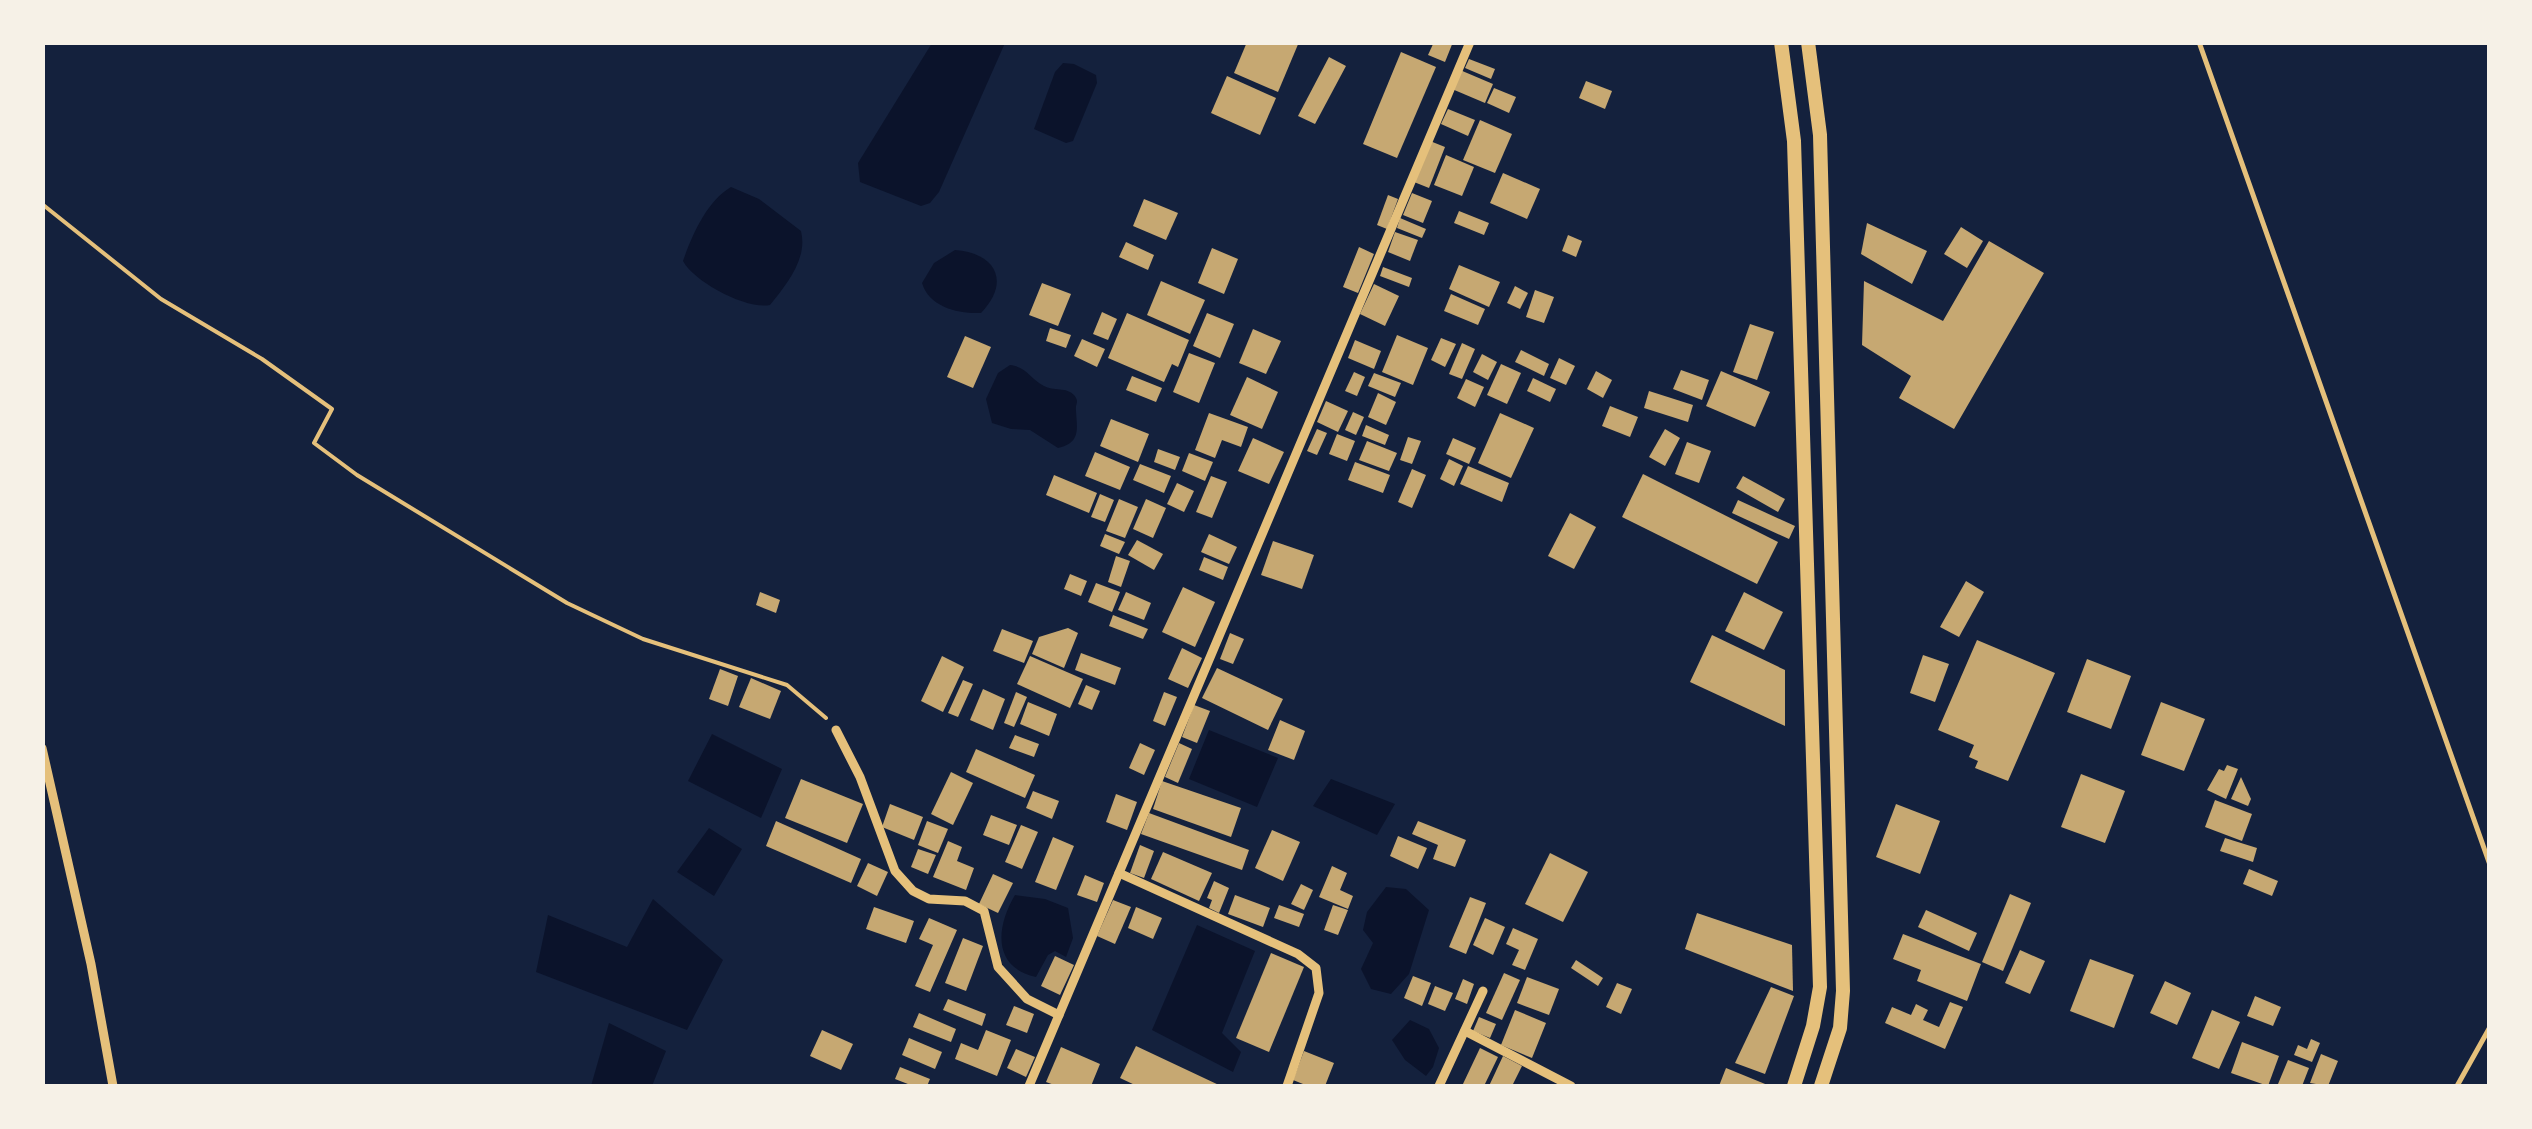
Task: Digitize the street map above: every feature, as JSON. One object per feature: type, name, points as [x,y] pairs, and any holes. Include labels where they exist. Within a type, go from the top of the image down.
[{"type":"main road","points":[[1782,42],[1794,141],[1820,987],[1813,1026],[1794,1086]]},
{"type":"main road","points":[[1808,42],[1820,134],[1843,991],[1840,1028],[1822,1086]]},
{"type":"street","points":[[1029,1086],[1470,42]]},
{"type":"street","points":[[836,730],[860,777],[895,871],[913,891],[929,899],[965,901],[984,911],[998,967],[1027,999],[1059,1015]]},
{"type":"street","points":[[42,748],[91,964],[113,1086]]},
{"type":"street","points":[[1119,873],[1311,962],[1316,968],[1320,994],[1288,1086]]},
{"type":"street","points":[[1439,1086],[1484,991]]},
{"type":"street","points":[[1465,1030],[1571,1086]]},
{"type":"lane","points":[[2199,42],[2490,865]]},
{"type":"lane","points":[[2457,1086],[2490,1026]]},
{"type":"path","points":[[42,204],[161,299],[262,359],[332,409],[314,443],[357,475],[597,618],[685,654],[787,685],[819,710],[836,730]]},
{"type":"water","points":[[932,43],[1005,43],[939,192],[930,203],[921,206],[860,182],[858,163]]},
{"type":"water","points":[[1063,63],[1096,75],[1097,83],[1073,141],[1066,143],[1034,129],[1055,72]]},
{"type":"water","points":[[731,187],[759,199],[801,231],[798,261],[770,305],[748,303],[722,293],[683,261],[708,210]]},
{"type":"water","points":[[955,250],[981,257],[995,271],[995,290],[981,313],[963,312],[938,303],[922,283],[934,263]]},
{"type":"water","points":[[1010,365],[1021,368],[1044,386],[1074,395],[1077,429],[1071,443],[1058,448],[1030,430],[992,423],[986,399],[998,373]]},
{"type":"water","points":[[1209,730],[1278,758],[1257,807],[1189,779]]},
{"type":"water","points":[[712,734],[782,769],[761,818],[688,781]]},
{"type":"water","points":[[1331,779],[1395,804],[1377,835],[1313,806]]},
{"type":"water","points":[[709,828],[742,849],[714,896],[677,872]]},
{"type":"water","points":[[1386,887],[1406,889],[1429,910],[1409,974],[1391,994],[1371,989],[1361,969],[1373,943],[1363,930],[1367,912]]},
{"type":"water","points":[[1015,895],[1045,899],[1068,908],[1073,938],[1066,957],[1055,951],[1048,955],[1036,977],[1011,964],[1002,944],[1004,920]]},
{"type":"water","points":[[653,899],[723,960],[687,1030],[536,972],[548,915],[627,947]]},
{"type":"water","points":[[1197,925],[1255,951],[1222,1033],[1241,1052],[1233,1072],[1152,1030]]},
{"type":"water","points":[[1410,1020],[1429,1029],[1439,1048],[1426,1076],[1405,1060],[1392,1040]]},
{"type":"water","points":[[609,1023],[666,1051],[652,1086],[591,1086]]},
{"type":"building","points":[[1247,42],[1299,42],[1278,92],[1234,73]]},
{"type":"building","points":[[1434,42],[1453,42],[1445,62],[1428,55]]},
{"type":"building","points":[[1401,52],[1436,67],[1397,158],[1363,144]]},
{"type":"building","points":[[1329,57],[1346,66],[1315,124],[1298,116]]},
{"type":"building","points":[[1469,59],[1495,69],[1491,79],[1465,68]]},
{"type":"building","points":[[1460,70],[1493,84],[1485,103],[1452,89]]},
{"type":"building","points":[[1227,76],[1276,98],[1260,135],[1211,113]]},
{"type":"building","points":[[1586,81],[1612,91],[1605,109],[1579,98]]},
{"type":"building","points":[[1494,88],[1516,97],[1509,113],[1487,103]]},
{"type":"building","points":[[1448,109],[1475,120],[1468,136],[1441,124]]},
{"type":"building","points":[[1480,120],[1512,134],[1495,173],[1463,160]]},
{"type":"building","points":[[1430,141],[1445,147],[1429,188],[1414,182]]},
{"type":"building","points":[[1446,155],[1474,167],[1462,196],[1434,185]]},
{"type":"building","points":[[1503,173],[1540,189],[1527,219],[1490,203]]},
{"type":"building","points":[[1412,193],[1432,201],[1423,223],[1403,215]]},
{"type":"building","points":[[1388,195],[1398,199],[1387,229],[1377,225]]},
{"type":"building","points":[[1144,199],[1178,213],[1166,240],[1133,226]]},
{"type":"building","points":[[1459,211],[1489,223],[1484,235],[1454,223]]},
{"type":"building","points":[[1400,218],[1426,229],[1422,238],[1397,228]]},
{"type":"building","points":[[1867,223],[1927,251],[1912,284],[1861,254]]},
{"type":"building","points":[[1961,227],[1983,241],[1967,268],[1944,254]]},
{"type":"building","points":[[1395,232],[1418,240],[1410,261],[1388,252]]},
{"type":"building","points":[[1568,235],[1582,241],[1576,257],[1562,251]]},
{"type":"building","points":[[1989,241],[2044,273],[1954,429],[1899,398],[1911,376],[1862,345],[1864,281],[1943,321]]},
{"type":"building","points":[[1126,242],[1154,255],[1148,270],[1119,257]]},
{"type":"building","points":[[1359,247],[1374,254],[1358,293],[1343,287]]},
{"type":"building","points":[[1212,248],[1238,259],[1224,294],[1198,283]]},
{"type":"building","points":[[1459,265],[1500,282],[1489,307],[1449,289]]},
{"type":"building","points":[[1383,267],[1412,278],[1409,287],[1380,276]]},
{"type":"building","points":[[1161,281],[1205,300],[1190,334],[1147,315]]},
{"type":"building","points":[[1042,283],[1071,294],[1058,326],[1029,315]]},
{"type":"building","points":[[1374,284],[1399,296],[1385,326],[1360,314]]},
{"type":"building","points":[[1515,286],[1528,293],[1520,309],[1507,303]]},
{"type":"building","points":[[1535,290],[1554,297],[1544,323],[1526,317]]},
{"type":"building","points":[[1451,294],[1485,309],[1478,325],[1444,311]]},
{"type":"building","points":[[1102,312],[1117,319],[1108,340],[1093,334]]},
{"type":"building","points":[[1127,313],[1189,340],[1178,367],[1172,364],[1164,382],[1108,358]]},
{"type":"building","points":[[1207,313],[1234,324],[1220,358],[1193,346]]},
{"type":"building","points":[[1750,324],[1774,332],[1757,380],[1733,372]]},
{"type":"building","points":[[1050,328],[1071,335],[1066,348],[1046,341]]},
{"type":"building","points":[[1253,329],[1281,341],[1266,374],[1239,363]]},
{"type":"building","points":[[1397,335],[1428,348],[1413,385],[1382,372]]},
{"type":"building","points":[[965,336],[991,347],[973,388],[947,377]]},
{"type":"building","points":[[1441,338],[1456,344],[1445,367],[1431,360]]},
{"type":"building","points":[[1082,339],[1105,349],[1097,367],[1074,356]]},
{"type":"building","points":[[1355,340],[1381,351],[1374,369],[1348,358]]},
{"type":"building","points":[[1462,343],[1475,349],[1462,379],[1449,374]]},
{"type":"building","points":[[1521,350],[1549,364],[1544,376],[1515,362]]},
{"type":"building","points":[[1189,353],[1215,363],[1199,403],[1173,392]]},
{"type":"building","points":[[1482,354],[1497,362],[1488,380],[1473,372]]},
{"type":"building","points":[[1559,358],[1575,366],[1566,385],[1550,378]]},
{"type":"building","points":[[1501,364],[1521,373],[1507,404],[1487,395]]},
{"type":"building","points":[[1681,370],[1709,380],[1702,400],[1673,389]]},
{"type":"building","points":[[1596,371],[1612,380],[1603,398],[1587,389]]},
{"type":"building","points":[[1721,371],[1770,392],[1755,427],[1706,406]]},
{"type":"building","points":[[1354,372],[1365,377],[1357,396],[1345,391]]},
{"type":"building","points":[[1374,373],[1401,383],[1395,397],[1368,386]]},
{"type":"building","points":[[1132,376],[1162,388],[1156,402],[1126,390]]},
{"type":"building","points":[[1247,377],[1278,392],[1262,429],[1230,415]]},
{"type":"building","points":[[1533,378],[1556,389],[1550,402],[1527,391]]},
{"type":"building","points":[[1466,379],[1484,387],[1475,407],[1457,398]]},
{"type":"building","points":[[1649,391],[1693,405],[1688,422],[1644,408]]},
{"type":"building","points":[[1378,393],[1396,402],[1386,425],[1368,417]]},
{"type":"building","points":[[1326,401],[1348,411],[1338,432],[1317,422]]},
{"type":"building","points":[[1610,406],[1638,417],[1630,437],[1602,426]]},
{"type":"building","points":[[1353,412],[1364,417],[1356,435],[1345,430]]},
{"type":"building","points":[[1209,413],[1248,427],[1241,447],[1222,440],[1215,458],[1195,450]]},
{"type":"building","points":[[1500,413],[1534,428],[1511,478],[1478,463]]},
{"type":"building","points":[[1111,419],[1149,434],[1138,462],[1100,446]]},
{"type":"building","points":[[1366,425],[1389,435],[1385,445],[1362,436]]},
{"type":"building","points":[[1317,429],[1327,433],[1317,455],[1307,451]]},
{"type":"building","points":[[1665,429],[1680,438],[1665,466],[1649,457]]},
{"type":"building","points":[[1337,434],[1355,441],[1347,461],[1329,454]]},
{"type":"building","points":[[1408,437],[1421,441],[1412,464],[1400,460]]},
{"type":"building","points":[[1253,438],[1284,452],[1269,484],[1238,471]]},
{"type":"building","points":[[1453,438],[1476,448],[1469,464],[1446,454]]},
{"type":"building","points":[[1367,441],[1397,453],[1389,471],[1359,460]]},
{"type":"building","points":[[1687,442],[1711,451],[1699,483],[1675,474]]},
{"type":"building","points":[[1158,449],[1180,457],[1175,470],[1154,462]]},
{"type":"building","points":[[1095,452],[1130,467],[1120,490],[1085,476]]},
{"type":"building","points":[[1189,453],[1213,462],[1205,481],[1182,471]]},
{"type":"building","points":[[1449,459],[1463,466],[1454,486],[1440,479]]},
{"type":"building","points":[[1355,462],[1390,475],[1383,493],[1348,480]]},
{"type":"building","points":[[1140,464],[1171,476],[1164,493],[1133,480]]},
{"type":"building","points":[[1468,466],[1509,483],[1502,502],[1460,484]]},
{"type":"building","points":[[1412,469],[1426,475],[1412,508],[1398,502]]},
{"type":"building","points":[[1643,474],[1778,542],[1757,584],[1622,517]]},
{"type":"building","points":[[1054,475],[1097,493],[1089,513],[1046,495]]},
{"type":"building","points":[[1211,476],[1227,482],[1212,518],[1196,512]]},
{"type":"building","points":[[1743,476],[1785,499],[1778,512],[1736,488]]},
{"type":"building","points":[[1177,483],[1194,491],[1184,512],[1167,504]]},
{"type":"building","points":[[1100,494],[1114,500],[1105,522],[1091,517]]},
{"type":"building","points":[[1119,499],[1138,507],[1125,538],[1106,531]]},
{"type":"building","points":[[1146,499],[1166,508],[1153,538],[1133,529]]},
{"type":"building","points":[[1738,500],[1795,526],[1789,539],[1732,513]]},
{"type":"building","points":[[1570,513],[1596,527],[1574,569],[1548,556]]},
{"type":"building","points":[[1105,534],[1125,542],[1119,554],[1100,546]]},
{"type":"building","points":[[1209,534],[1237,547],[1229,564],[1201,552]]},
{"type":"building","points":[[1137,540],[1163,554],[1154,570],[1128,555]]},
{"type":"building","points":[[1273,541],[1314,555],[1302,589],[1261,575]]},
{"type":"building","points":[[1116,556],[1130,561],[1121,587],[1108,582]]},
{"type":"building","points":[[1204,557],[1228,567],[1223,580],[1199,570]]},
{"type":"building","points":[[1070,574],[1087,581],[1081,596],[1064,589]]},
{"type":"building","points":[[1966,581],[1984,592],[1959,637],[1940,627]]},
{"type":"building","points":[[1096,583],[1120,592],[1112,612],[1088,602]]},
{"type":"building","points":[[1183,587],[1215,602],[1195,647],[1162,632]]},
{"type":"building","points":[[760,592],[780,600],[776,613],[756,605]]},
{"type":"building","points":[[1126,592],[1151,603],[1144,620],[1118,610]]},
{"type":"building","points":[[1744,592],[1783,612],[1764,650],[1725,631]]},
{"type":"building","points":[[1113,615],[1148,629],[1143,639],[1109,626]]},
{"type":"building","points":[[1068,628],[1078,633],[1064,668],[1032,654],[1039,637]]},
{"type":"building","points":[[1002,629],[1033,641],[1024,663],[993,651]]},
{"type":"building","points":[[1230,633],[1244,639],[1233,664],[1220,659]]},
{"type":"building","points":[[1712,635],[1785,670],[1785,726],[1690,682]]},
{"type":"building","points":[[1977,640],[2055,673],[2008,781],[1975,768],[1978,761],[1969,757],[1974,745],[1938,730]]},
{"type":"building","points":[[1182,648],[1202,658],[1188,688],[1168,679]]},
{"type":"building","points":[[1081,653],[1121,668],[1115,685],[1075,670]]},
{"type":"building","points":[[1923,655],[1949,664],[1935,702],[1910,693]]},
{"type":"building","points":[[942,656],[964,667],[943,712],[921,701]]},
{"type":"building","points":[[1030,656],[1083,679],[1070,708],[1017,684]]},
{"type":"building","points":[[2087,659],[2131,676],[2111,729],[2067,712]]},
{"type":"building","points":[[1217,668],[1283,699],[1268,730],[1202,698]]},
{"type":"building","points":[[720,669],[738,676],[728,706],[709,699]]},
{"type":"building","points":[[751,678],[781,691],[770,719],[739,707]]},
{"type":"building","points":[[963,680],[973,684],[958,717],[948,713]]},
{"type":"building","points":[[1086,685],[1100,691],[1092,710],[1078,704]]},
{"type":"building","points":[[983,689],[1005,699],[993,730],[970,720]]},
{"type":"building","points":[[1016,692],[1027,697],[1014,727],[1004,723]]},
{"type":"building","points":[[1164,692],[1177,697],[1165,726],[1153,721]]},
{"type":"building","points":[[1028,702],[1057,714],[1049,736],[1020,724]]},
{"type":"building","points":[[2161,702],[2205,719],[2184,771],[2141,755]]},
{"type":"building","points":[[1194,705],[1210,711],[1197,743],[1182,737]]},
{"type":"building","points":[[1280,720],[1305,731],[1294,760],[1268,750]]},
{"type":"building","points":[[1015,735],[1039,744],[1034,757],[1009,748]]},
{"type":"building","points":[[1140,743],[1155,750],[1144,775],[1129,768]]},
{"type":"building","points":[[1179,743],[1192,749],[1178,783],[1165,777]]},
{"type":"building","points":[[976,749],[1035,775],[1025,798],[966,772]]},
{"type":"building","points":[[2227,765],[2238,769],[2226,799],[2207,790],[2219,769],[2224,771]]},
{"type":"building","points":[[951,772],[973,783],[953,825],[931,814]]},
{"type":"building","points":[[2081,774],[2125,791],[2105,843],[2061,827]]},
{"type":"building","points":[[2241,777],[2251,799],[2248,806],[2231,799]]},
{"type":"building","points":[[801,779],[863,804],[847,843],[785,818]]},
{"type":"building","points":[[1162,781],[1241,808],[1231,837],[1153,809]]},
{"type":"building","points":[[1033,791],[1059,801],[1052,819],[1026,808]]},
{"type":"building","points":[[1116,794],[1137,802],[1127,830],[1106,822]]},
{"type":"building","points":[[2215,800],[2252,814],[2242,841],[2205,827]]},
{"type":"building","points":[[890,804],[923,817],[914,840],[882,827]]},
{"type":"building","points":[[1896,804],[1940,821],[1920,874],[1876,857]]},
{"type":"building","points":[[1149,813],[1249,850],[1242,870],[1141,834]]},
{"type":"building","points":[[991,815],[1017,825],[1009,845],[983,835]]},
{"type":"building","points":[[776,821],[861,859],[851,883],[766,846]]},
{"type":"building","points":[[927,821],[948,829],[938,853],[918,845]]},
{"type":"building","points":[[1418,821],[1466,840],[1455,867],[1433,859],[1438,845],[1412,834]]},
{"type":"building","points":[[1021,825],[1038,832],[1022,869],[1005,862]]},
{"type":"building","points":[[1272,830],[1300,842],[1283,881],[1255,868]]},
{"type":"building","points":[[1398,836],[1427,848],[1418,869],[1390,856]]},
{"type":"building","points":[[1053,837],[1074,846],[1056,890],[1035,882]]},
{"type":"building","points":[[2225,838],[2257,848],[2253,862],[2220,851]]},
{"type":"building","points":[[948,841],[962,847],[957,861],[974,868],[966,890],[933,877]]},
{"type":"building","points":[[1140,845],[1154,851],[1144,878],[1130,873]]},
{"type":"building","points":[[918,849],[936,855],[928,874],[911,867]]},
{"type":"building","points":[[1163,852],[1212,873],[1199,901],[1151,879]]},
{"type":"building","points":[[1550,853],[1588,872],[1563,922],[1525,904]]},
{"type":"building","points":[[868,863],[888,872],[877,896],[857,886]]},
{"type":"building","points":[[1332,866],[1347,873],[1340,890],[1353,896],[1348,909],[1319,897]]},
{"type":"building","points":[[2249,869],[2278,881],[2272,896],[2243,884]]},
{"type":"building","points":[[993,874],[1013,883],[998,913],[979,904]]},
{"type":"building","points":[[1085,875],[1104,883],[1097,902],[1077,895]]},
{"type":"building","points":[[1214,881],[1229,888],[1219,913],[1209,908],[1212,900],[1207,898]]},
{"type":"building","points":[[1301,884],[1313,890],[1304,910],[1291,904]]},
{"type":"building","points":[[2010,894],[2031,903],[2003,971],[1982,962]]},
{"type":"building","points":[[1235,895],[1270,908],[1263,927],[1228,914]]},
{"type":"building","points":[[1470,897],[1486,903],[1466,954],[1449,947]]},
{"type":"building","points":[[1113,900],[1131,907],[1115,944],[1097,936]]},
{"type":"building","points":[[1279,905],[1304,914],[1299,927],[1274,918]]},
{"type":"building","points":[[1333,905],[1348,910],[1338,935],[1324,930]]},
{"type":"building","points":[[874,907],[914,921],[906,943],[866,929]]},
{"type":"building","points":[[1136,907],[1162,918],[1153,939],[1128,928]]},
{"type":"building","points":[[1926,910],[1977,933],[1969,951],[1918,927]]},
{"type":"building","points":[[1697,913],[1792,945],[1793,991],[1685,949]]},
{"type":"building","points":[[929,918],[957,930],[930,992],[915,986],[933,945],[919,939]]},
{"type":"building","points":[[1485,918],[1505,927],[1493,955],[1473,945]]},
{"type":"building","points":[[1513,928],[1538,939],[1525,970],[1512,965],[1519,950],[1506,944]]},
{"type":"building","points":[[1903,934],[1981,964],[1967,1001],[1917,981],[1921,970],[1893,959]]},
{"type":"building","points":[[963,938],[983,946],[966,991],[945,983]]},
{"type":"building","points":[[2020,950],[2045,961],[2030,994],[2005,983]]},
{"type":"building","points":[[1271,953],[1304,967],[1269,1052],[1236,1038]]},
{"type":"building","points":[[1055,956],[1074,965],[1060,995],[1041,986]]},
{"type":"building","points":[[2090,959],[2134,975],[2114,1028],[2070,1011]]},
{"type":"building","points":[[1576,960],[1603,978],[1598,986],[1571,968]]},
{"type":"building","points":[[1504,973],[1520,980],[1502,1020],[1486,1013]]},
{"type":"building","points":[[1413,976],[1431,983],[1422,1006],[1404,998]]},
{"type":"building","points":[[1527,977],[1559,989],[1549,1015],[1517,1003]]},
{"type":"building","points":[[1463,979],[1474,984],[1467,1004],[1455,999]]},
{"type":"building","points":[[2165,981],[2191,993],[2177,1025],[2150,1013]]},
{"type":"building","points":[[1617,983],[1632,989],[1621,1014],[1606,1007]]},
{"type":"building","points":[[1435,986],[1453,993],[1445,1011],[1428,1004]]},
{"type":"building","points":[[1771,987],[1794,996],[1765,1074],[1735,1063]]},
{"type":"building","points":[[2255,996],[2281,1007],[2273,1026],[2247,1016]]},
{"type":"building","points":[[948,999],[986,1014],[982,1026],[943,1010]]},
{"type":"building","points":[[1950,1002],[1963,1007],[1945,1049],[1885,1023],[1892,1007],[1911,1015],[1916,1004],[1928,1010],[1923,1020],[1939,1027]]},
{"type":"building","points":[[1014,1006],[1034,1014],[1027,1033],[1006,1025]]},
{"type":"building","points":[[1515,1010],[1546,1023],[1532,1058],[1501,1045]]},
{"type":"building","points":[[2212,1010],[2240,1022],[2219,1069],[2192,1058]]},
{"type":"building","points":[[919,1013],[956,1029],[951,1042],[913,1027]]},
{"type":"building","points":[[1479,1017],[1496,1024],[1490,1038],[1473,1031]]},
{"type":"building","points":[[822,1030],[853,1044],[841,1070],[810,1056]]},
{"type":"building","points":[[986,1030],[1011,1040],[997,1076],[955,1059],[961,1043],[978,1050]]},
{"type":"building","points":[[909,1038],[942,1052],[935,1069],[902,1055]]},
{"type":"building","points":[[2311,1039],[2320,1043],[2312,1062],[2294,1055],[2298,1045],[2307,1049]]},
{"type":"building","points":[[2242,1042],[2279,1056],[2268,1086],[2231,1073]]},
{"type":"building","points":[[1136,1046],[1221,1086],[1137,1086],[1120,1078]]},
{"type":"building","points":[[1061,1047],[1100,1064],[1091,1086],[1057,1086],[1046,1082]]},
{"type":"building","points":[[1480,1048],[1498,1057],[1484,1086],[1462,1086]]},
{"type":"building","points":[[1016,1049],[1035,1057],[1026,1077],[1007,1068]]},
{"type":"building","points":[[1304,1051],[1334,1063],[1325,1086],[1308,1086],[1293,1080]]},
{"type":"building","points":[[2321,1054],[2338,1061],[2328,1086],[2310,1083]]},
{"type":"building","points":[[1503,1056],[1522,1066],[1512,1086],[1489,1086]]},
{"type":"building","points":[[2288,1060],[2309,1068],[2302,1086],[2278,1084]]},
{"type":"building","points":[[900,1067],[930,1079],[927,1086],[895,1079]]},
{"type":"building","points":[[1726,1068],[1770,1086],[1719,1086]]}]
